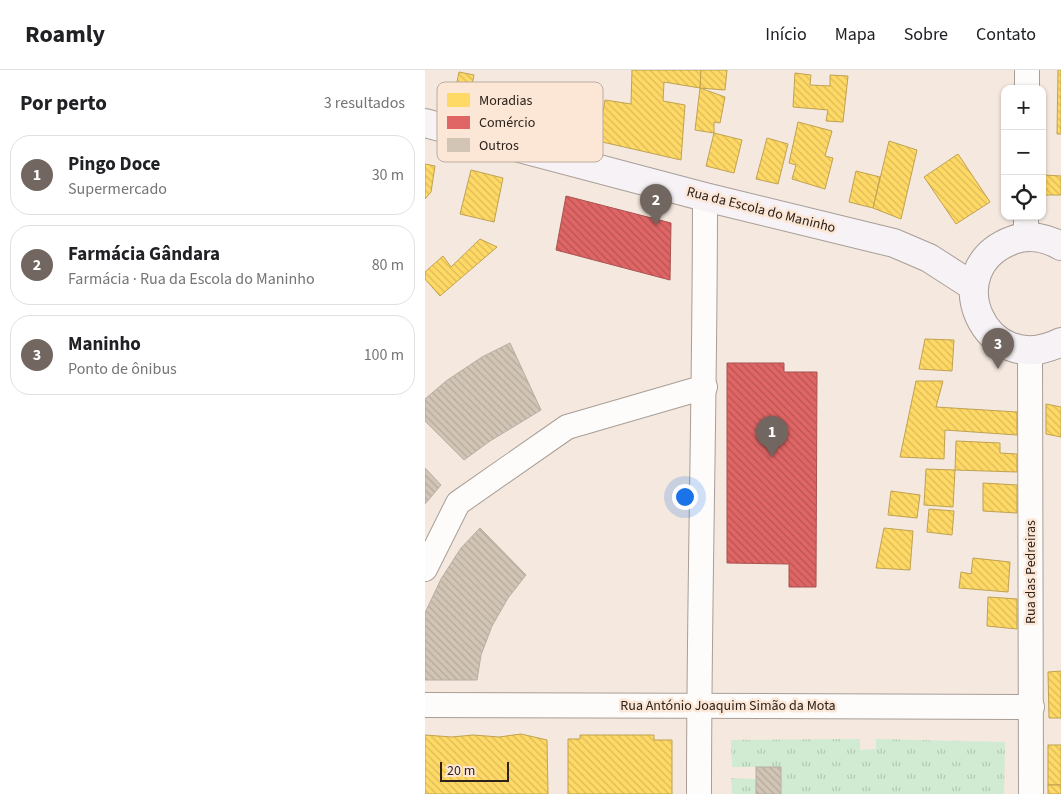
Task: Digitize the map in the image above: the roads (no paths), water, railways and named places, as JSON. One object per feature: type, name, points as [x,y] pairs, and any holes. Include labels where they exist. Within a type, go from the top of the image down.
[{"type":"main road","name":"Rua da Escola do Maninho","points":[[573,162],[705,197],[894,243],[929,258],[974,286]]},
{"type":"main road","points":[[1061,246],[1035,237],[1026,227],[1016,239],[1003,244],[992,252],[981,265],[974,286],[974,302],[977,315],[986,330],[998,341],[1009,346],[1030,350],[1047,348],[1061,342]]},
{"type":"street","points":[[1027,70],[1027,85]]},
{"type":"street","points":[[699,794],[705,387],[705,197]]},
{"type":"street","name":"Rua das Pedreiras","points":[[1030,350],[1031,794]]},
{"type":"street","points":[[425,569],[458,503],[567,427],[705,387]]},
{"type":"street","name":"Rua António Joaquim Simão da Mota","points":[[425,705],[1032,707]]},
{"type":"place","name":"Farmácia Gândara","points":[[656,225]]},
{"type":"place","name":"Maninho","points":[[998,369]]},
{"type":"place","name":"Pingo Doce","points":[[772,457]]}]
